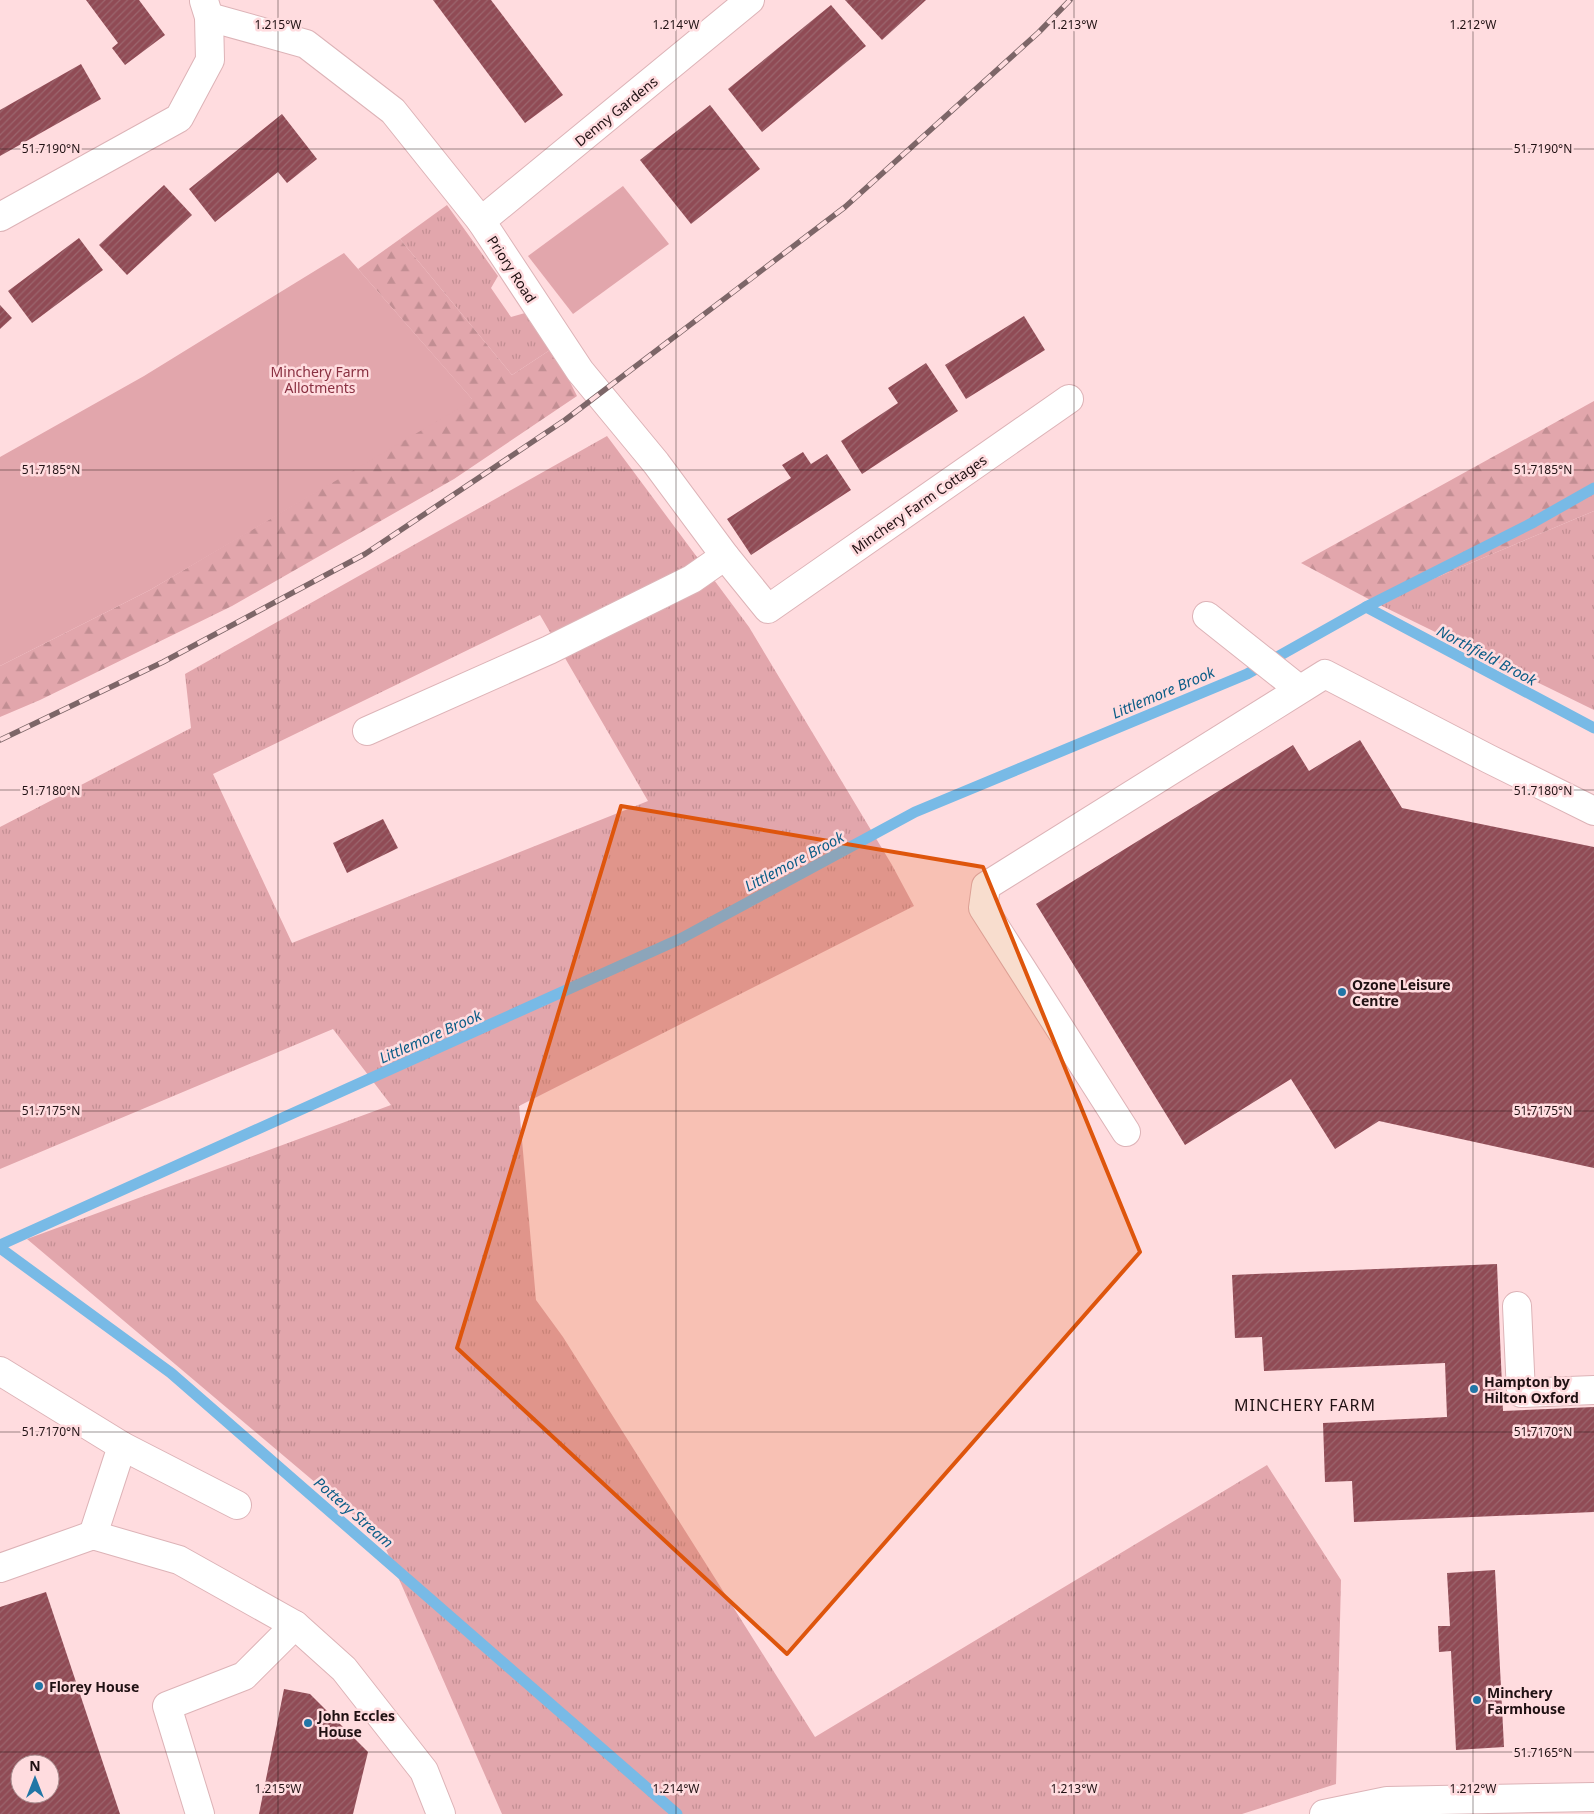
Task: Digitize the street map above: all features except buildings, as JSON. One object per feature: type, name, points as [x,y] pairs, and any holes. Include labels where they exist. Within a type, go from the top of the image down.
[{"type":"street","name":"Denny Gardens","points":[[481,221],[750,0]]},
{"type":"street","name":"Priory Road","points":[[206,8],[306,44],[393,111],[481,221],[580,371],[656,462],[725,556],[768,609]]},
{"type":"street","points":[[0,217],[178,118],[210,60],[206,8]]},
{"type":"street","name":"Minchery Farm Cottages","points":[[768,609],[1069,399]]},
{"type":"street","points":[[367,731],[549,650],[692,579],[725,556]]},
{"type":"street","points":[[1207,616],[1299,689]]},
{"type":"street","points":[[1126,1132],[983,908],[986,886],[1324,674],[1489,760],[1594,811]]},
{"type":"street","points":[[1517,1306],[1521,1393],[1594,1390]]},
{"type":"street","points":[[0,1372],[122,1446],[238,1505]]},
{"type":"street","points":[[92,1535],[122,1446]]},
{"type":"street","points":[[0,1568],[92,1535],[179,1560],[295,1625],[344,1670],[424,1771],[441,1814]]},
{"type":"street","points":[[200,1814],[167,1706],[244,1676],[295,1625]]},
{"type":"street","points":[[1324,1814],[1387,1801],[1594,1796]]},
{"type":"highlighted area","points":[[621,806],[983,867],[1140,1252],[787,1654],[457,1348]]},
{"type":"green space","points":[[623,186],[669,244],[573,314],[528,256]]},
{"type":"green space","points":[[447,205],[498,276],[491,288],[511,317],[525,313],[553,348],[512,375],[400,239]]},
{"type":"green space","points":[[400,239],[512,375],[553,348],[577,396],[454,479],[232,606],[40,700],[0,717],[0,666],[150,590],[472,399],[358,269]]},
{"type":"green space","name":"Minchery Farm Allotments","points":[[344,253],[473,400],[150,590],[0,666],[0,457],[144,376]]},
{"type":"green space","points":[[1594,401],[1594,511],[1376,603],[1301,563]]},
{"type":"green space","points":[[607,436],[749,627],[892,865],[914,906],[519,1106],[536,1300],[563,1337],[815,1737],[1267,1465],[1341,1580],[1336,1784],[1242,1814],[502,1814],[381,1538],[27,1239],[391,1105],[333,1029],[0,1169],[0,827],[191,728],[185,674]],"holes":[[[540,615],[648,801],[292,943],[213,774]]]},
{"type":"green space","points":[[1594,511],[1594,710],[1376,603]]},
{"type":"waterway","name":"Littlemore Brook","points":[[0,1245],[682,938],[915,812],[1247,674],[1366,607],[1534,522],[1594,488]]},
{"type":"waterway","name":"Northfield Brook","points":[[1366,607],[1594,728]]},
{"type":"waterway","name":"Pottery Stream","points":[[0,1248],[171,1373],[677,1814]]},
{"type":"railway","points":[[0,740],[163,662],[365,554],[565,420],[845,207],[1039,32],[1070,0]]},
{"type":"place","name":"Ozone Leisure Centre","points":[[1342,992]]},
{"type":"place","name":"Hampton by Hilton Oxford","points":[[1474,1389]]},
{"type":"place","name":"Florey House","points":[[39,1686]]},
{"type":"place","name":"Minchery Farmhouse","points":[[1477,1700]]},
{"type":"place","name":"John Eccles House","points":[[308,1723]]},
{"type":"district","name":"MINCHERY FARM","points":[[1305,1405]]}]
